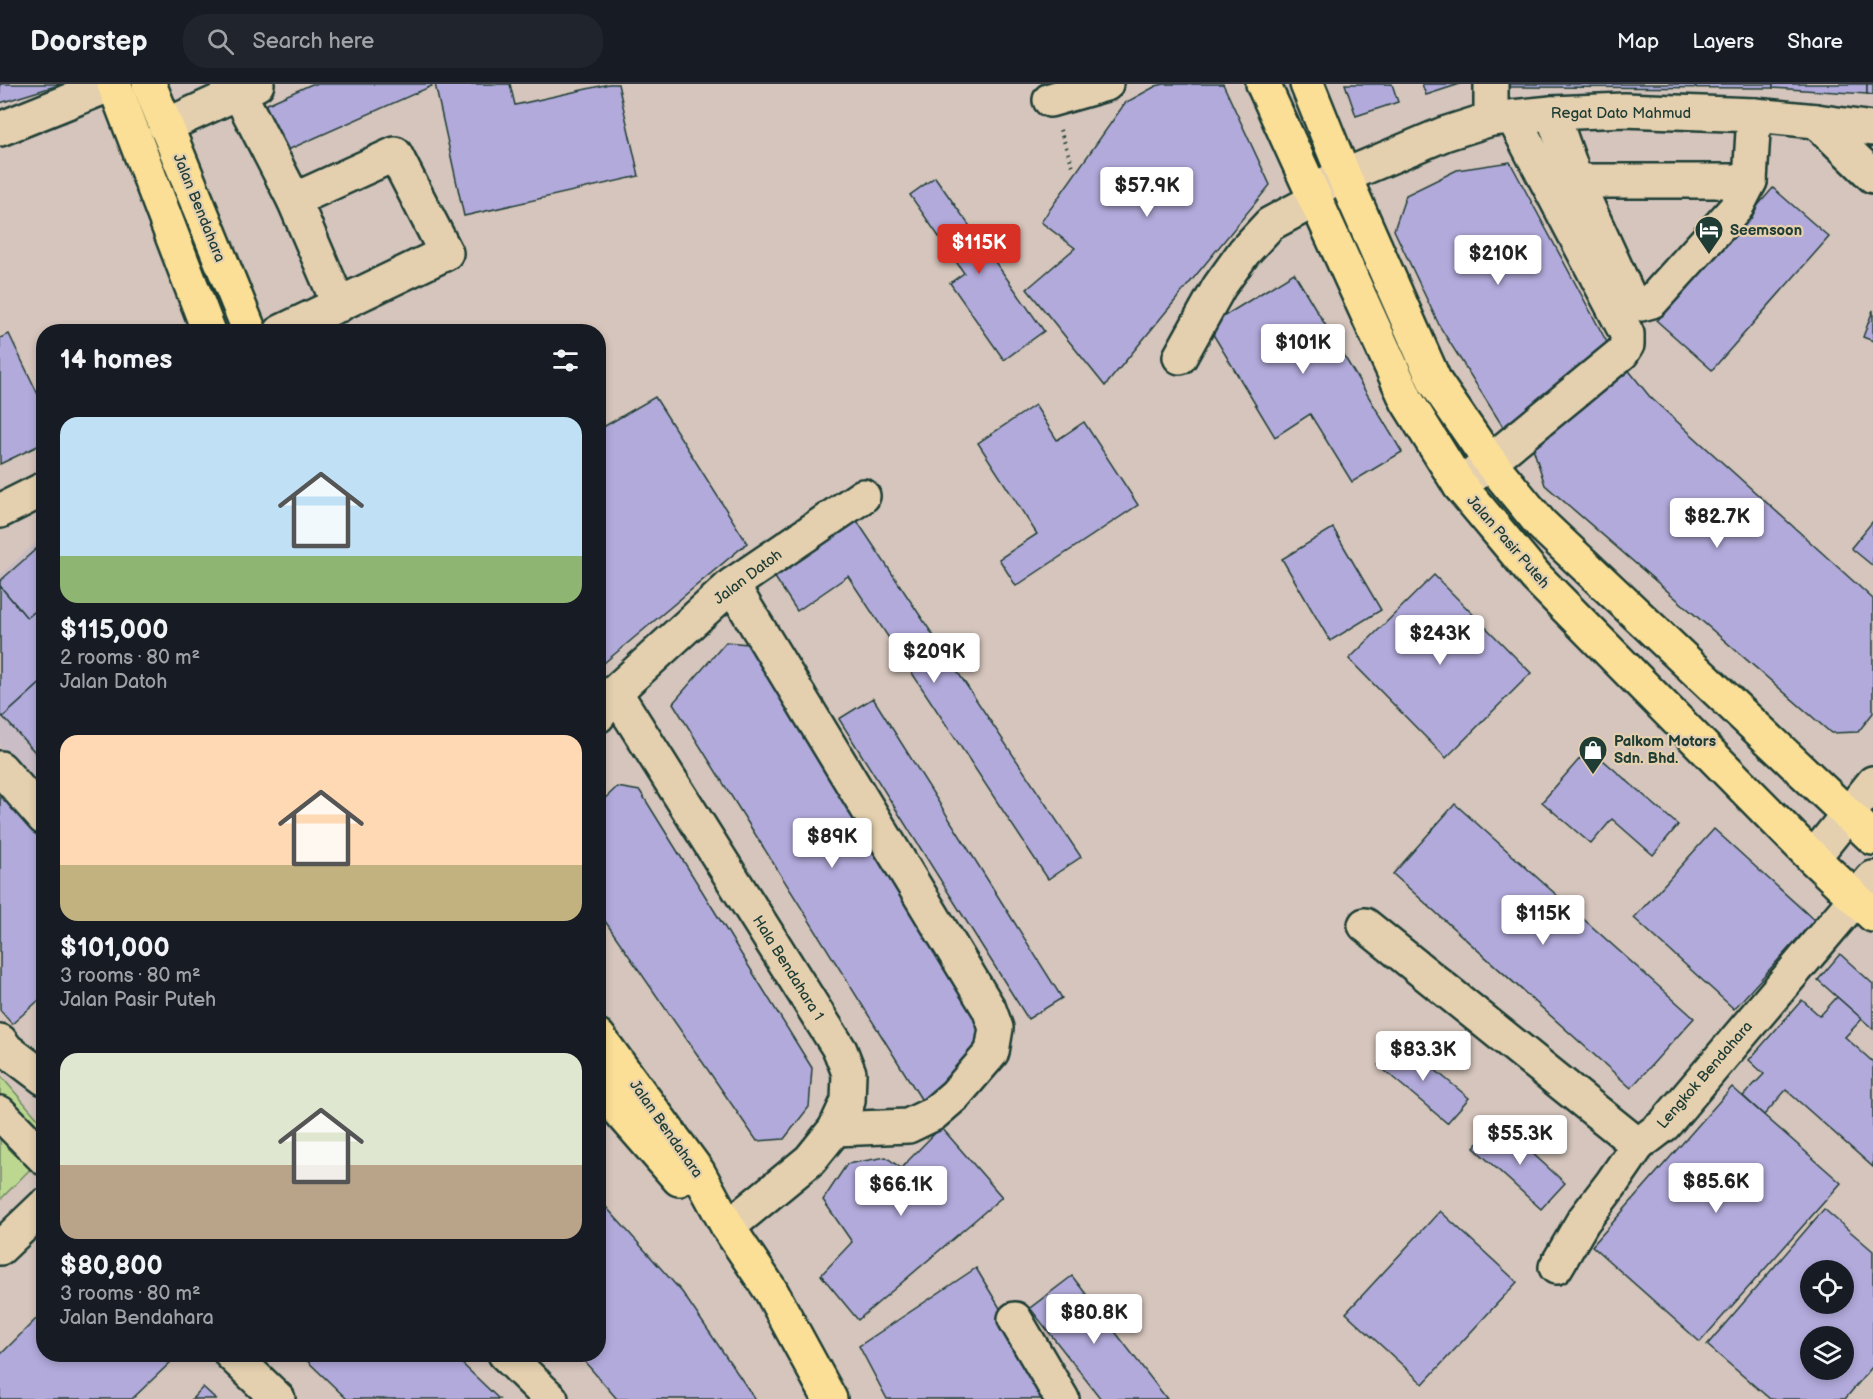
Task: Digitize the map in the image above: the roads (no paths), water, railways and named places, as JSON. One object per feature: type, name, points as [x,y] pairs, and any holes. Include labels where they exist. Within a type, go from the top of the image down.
[{"type":"main road","points":[[113,84],[206,324]]},
{"type":"main road","name":"Jalan Bendahara","points":[[149,84],[247,324]]},
{"type":"main road","name":"Jalan Pasir Puteh","points":[[1263,84],[1407,401],[1460,486],[1537,578],[1813,858],[1867,897]]},
{"type":"main road","points":[[1306,84],[1435,382],[1490,462],[1541,524],[1873,838]]},
{"type":"main road","name":"Jalan Bendahara","points":[[606,1047],[698,1172],[728,1227],[771,1292],[830,1399]]},
{"type":"main road","name":"Jalan Bendahara","points":[[606,1095],[683,1184],[728,1227]]},
{"type":"street","points":[[0,129],[113,84]]},
{"type":"street","points":[[1050,100],[1106,84]]},
{"type":"street","points":[[1460,486],[1622,353],[1627,345],[1627,334],[1502,118],[1491,84]]},
{"type":"street","points":[[165,126],[248,88],[339,305]]},
{"type":"street","name":"Regat Dato Mahmud","points":[[1180,357],[1219,287],[1244,252],[1270,224],[1344,176],[1443,134],[1502,118],[1624,110],[1754,115],[1873,129]]},
{"type":"street","points":[[1552,113],[1576,181],[1629,297],[1641,304],[1652,301],[1736,208],[1750,181],[1754,115]]},
{"type":"street","points":[[1816,121],[1873,176]]},
{"type":"street","points":[[294,200],[394,154],[446,254],[298,324]]},
{"type":"street","points":[[1576,181],[1750,181]]},
{"type":"street","points":[[0,511],[36,493]]},
{"type":"street","name":"Jalan Datoh","points":[[606,700],[732,585],[864,496]]},
{"type":"street","points":[[732,585],[989,1009],[996,1028],[992,1052],[956,1095],[933,1114],[908,1126],[835,1129]]},
{"type":"street","name":"Hala Bendahara 1","points":[[606,705],[840,1050],[849,1073],[848,1101],[835,1129],[810,1160],[728,1227]]},
{"type":"street","points":[[0,768],[36,809]]},
{"type":"street","points":[[1813,858],[1873,783]]},
{"type":"street","name":"Lengkok Bendahara","points":[[1556,1267],[1583,1221],[1638,1145],[1664,1125],[1867,897]]},
{"type":"street","points":[[1365,925],[1638,1145]]},
{"type":"street","points":[[0,1041],[7,1050],[36,1072]]},
{"type":"street","points":[[0,1113],[36,1150]]},
{"type":"street","points":[[0,1248],[36,1214]]},
{"type":"street","points":[[1015,1318],[1062,1399]]},
{"type":"street","points":[[239,1362],[278,1399]]},
{"type":"street","points":[[513,1362],[551,1399]]},
{"type":"place","name":"Seemsoon","points":[[1709,256]]},
{"type":"place","name":"Palkom Motors Sdn. Bhd.","points":[[1593,776]]}]
